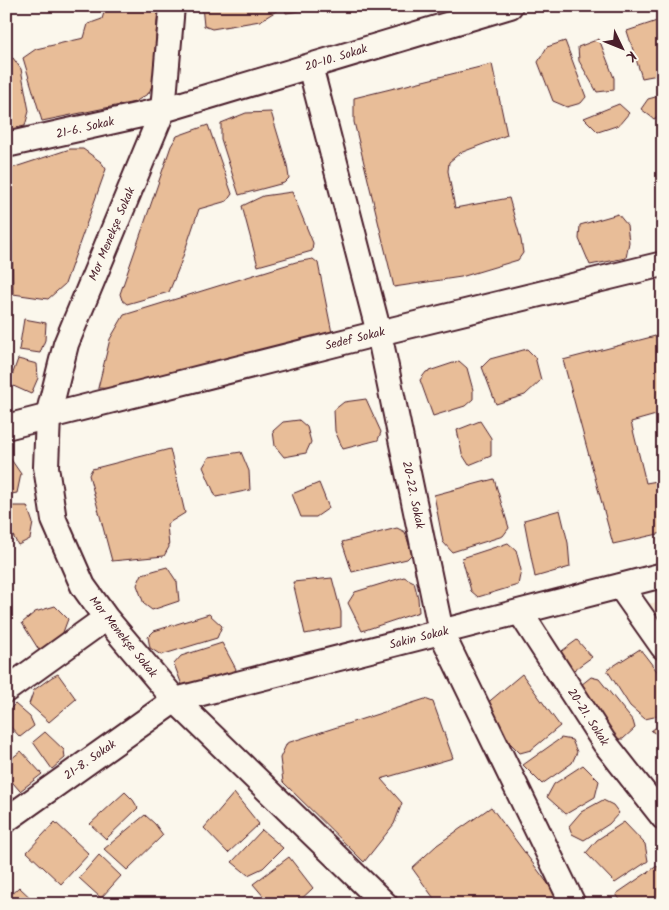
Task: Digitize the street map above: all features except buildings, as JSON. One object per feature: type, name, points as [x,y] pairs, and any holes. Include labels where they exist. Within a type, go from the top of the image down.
[{"type":"street","name":"Mor Menekşe Sokak","points":[[172,6],[164,110],[66,344],[48,416],[46,467],[54,520],[83,586],[106,618],[175,700],[384,904]]},
{"type":"street","name":"20-10. Sokak","points":[[164,110],[510,6]]},
{"type":"street","name":"20-22. Sokak","points":[[310,66],[379,333],[442,632],[573,904]]},
{"type":"street","name":"21-6. Sokak","points":[[6,145],[164,110]]},
{"type":"street","name":"Sedef Sokak","points":[[6,427],[663,264]]},
{"type":"street","name":"Sakin Sokak","points":[[175,700],[663,575]]},
{"type":"street","points":[[620,586],[663,646]]},
{"type":"street","name":"20-21. Sokak","points":[[520,612],[604,742],[663,817]]},
{"type":"street","points":[[6,690],[106,618]]},
{"type":"street","name":"21-8. Sokak","points":[[6,820],[175,700]]},
{"type":"shaded area","points":[[663,601],[663,634],[641,605]]}]
